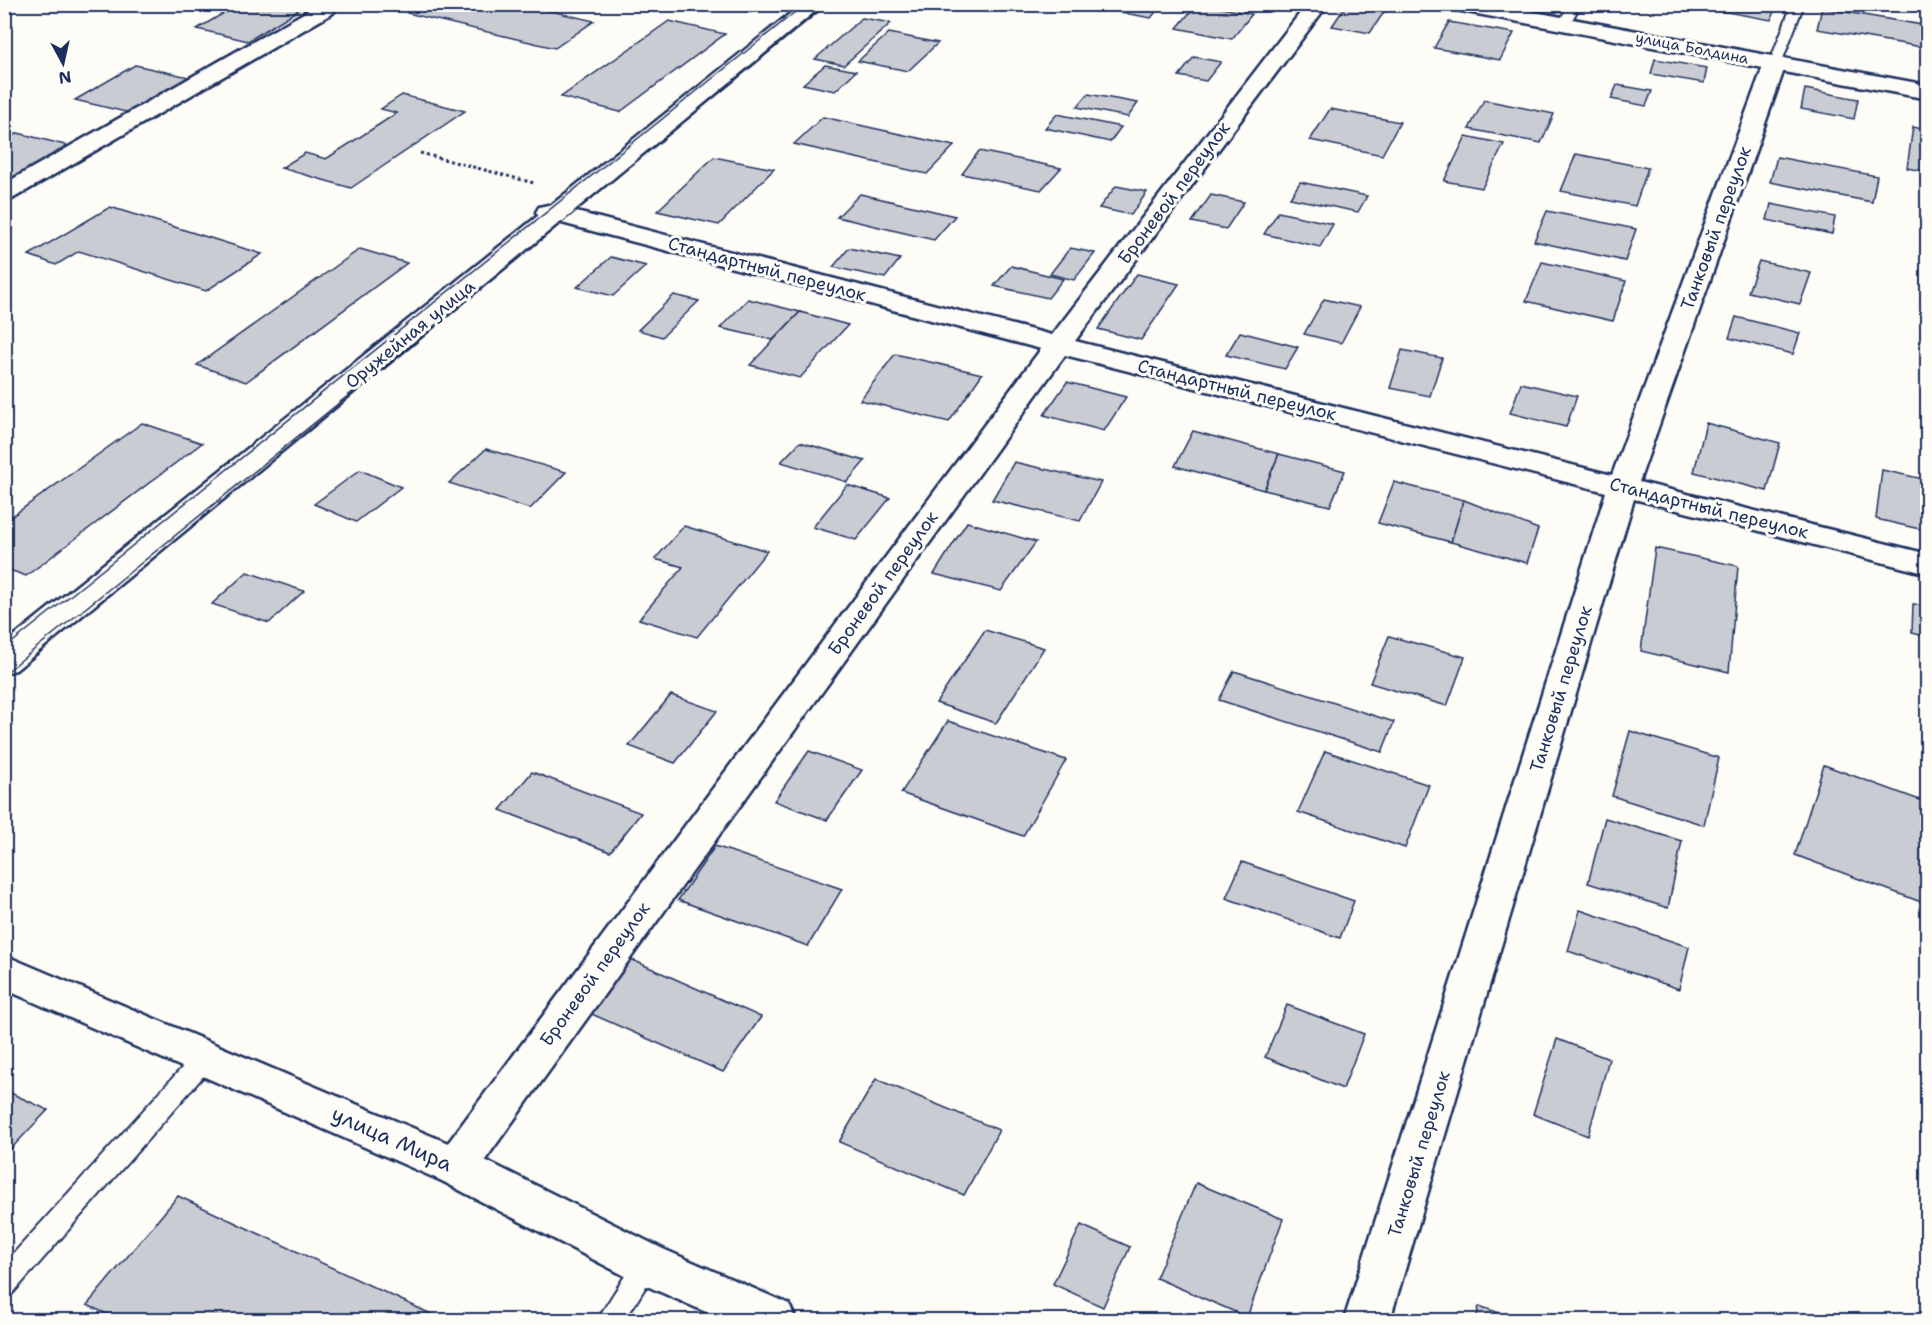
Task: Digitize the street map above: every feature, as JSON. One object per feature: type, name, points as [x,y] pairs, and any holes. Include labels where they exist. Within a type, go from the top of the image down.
[{"type":"street","points":[[4,194],[326,9],[308,4]]},
{"type":"street","name":"Оружейная улица","points":[[4,662],[553,213],[815,4]]},
{"type":"street","name":"Броневой переулок","points":[[457,1167],[482,1128],[1058,345],[1318,4]]},
{"type":"street","name":"улица Болдина","points":[[1456,4],[1928,92]]},
{"type":"street","name":"Танковый переулок","points":[[1367,1320],[1623,486],[1775,64]]},
{"type":"street","name":"Стандартный переулок","points":[[553,213],[1058,345],[1928,564]]},
{"type":"street","name":"улица Мира","points":[[4,971],[457,1167],[647,1264],[773,1320]]},
{"type":"lane","points":[[1564,24],[1575,4]]},
{"type":"lane","points":[[1775,64],[1798,4]]},
{"type":"lane","points":[[1907,5],[1928,8]]},
{"type":"lane","points":[[4,1284],[206,1057]]},
{"type":"lane","points":[[610,1320],[647,1264]]},
{"type":"path","points":[[420,153],[543,185]]},
{"type":"building","points":[[239,4],[289,4],[303,7],[248,41],[197,29]]},
{"type":"building","points":[[421,4],[521,4],[594,21],[555,48],[407,13]]},
{"type":"building","points":[[712,4],[761,4],[751,12]]},
{"type":"building","points":[[1107,4],[1162,4],[1151,18],[1103,9]]},
{"type":"building","points":[[1197,4],[1252,14],[1232,39],[1177,28]]},
{"type":"building","points":[[1258,4],[1298,4],[1293,11]]},
{"type":"building","points":[[1347,4],[1386,9],[1370,33],[1332,26]]},
{"type":"building","points":[[1682,4],[1776,4],[1771,20]]},
{"type":"building","points":[[1822,8],[1928,26],[1928,48],[1817,29]]},
{"type":"building","points":[[862,18],[891,23],[844,65],[815,59]]},
{"type":"building","points":[[669,21],[725,34],[620,112],[561,97]]},
{"type":"building","points":[[1449,22],[1514,33],[1500,60],[1434,48]]},
{"type":"building","points":[[889,33],[938,43],[908,71],[858,61]]},
{"type":"building","points":[[1194,57],[1221,62],[1206,81],[1179,76]]},
{"type":"building","points":[[1655,59],[1707,68],[1704,83],[1651,74]]},
{"type":"building","points":[[135,65],[193,78],[134,114],[75,100]]},
{"type":"building","points":[[825,65],[856,71],[835,91],[803,84]]},
{"type":"building","points":[[1617,85],[1652,91],[1646,106],[1611,99]]},
{"type":"building","points":[[1805,89],[1858,99],[1854,119],[1801,109]]},
{"type":"building","points":[[1088,94],[1138,103],[1128,117],[1077,107]]},
{"type":"building","points":[[402,95],[465,111],[351,188],[281,168],[305,153],[326,159],[397,113],[381,109]]},
{"type":"building","points":[[1484,100],[1554,114],[1541,143],[1469,129]]},
{"type":"building","points":[[1330,109],[1400,122],[1382,155],[1310,140]]},
{"type":"building","points":[[1057,114],[1121,127],[1110,142],[1045,128]]},
{"type":"building","points":[[823,117],[954,146],[927,174],[794,144]]},
{"type":"building","points":[[1913,127],[1928,130],[1928,172],[1907,168]]},
{"type":"building","points":[[18,133],[77,148],[4,191],[4,141]]},
{"type":"building","points":[[1466,136],[1504,144],[1482,188],[1444,181]]},
{"type":"building","points":[[979,151],[1061,168],[1041,190],[962,174]]},
{"type":"building","points":[[1576,154],[1648,168],[1635,206],[1561,191]]},
{"type":"building","points":[[714,157],[774,169],[719,225],[657,211]]},
{"type":"building","points":[[1777,157],[1877,176],[1872,202],[1770,182]]},
{"type":"building","points":[[1300,182],[1367,196],[1358,212],[1290,198]]},
{"type":"building","points":[[1116,186],[1147,192],[1131,215],[1099,208]]},
{"type":"building","points":[[860,194],[955,216],[934,240],[837,217]]},
{"type":"building","points":[[1211,195],[1244,202],[1226,229],[1192,222]]},
{"type":"building","points":[[1771,204],[1835,217],[1832,234],[1767,220]]},
{"type":"building","points":[[110,207],[262,254],[206,291],[79,251],[56,265],[29,255]]},
{"type":"building","points":[[1547,211],[1636,229],[1625,261],[1534,241]]},
{"type":"building","points":[[1278,212],[1333,224],[1320,247],[1264,234]]},
{"type":"building","points":[[849,248],[900,259],[885,278],[833,267]]},
{"type":"building","points":[[1070,248],[1095,253],[1074,280],[1050,274]]},
{"type":"building","points":[[360,249],[407,263],[246,382],[197,365]]},
{"type":"building","points":[[611,257],[646,266],[613,296],[577,287]]},
{"type":"building","points":[[1759,261],[1811,273],[1800,304],[1748,292]]},
{"type":"building","points":[[1542,262],[1626,281],[1613,321],[1526,301]]},
{"type":"building","points":[[1011,266],[1063,279],[1048,298],[994,286]]},
{"type":"building","points":[[1137,274],[1179,284],[1141,340],[1098,329]]},
{"type":"building","points":[[674,295],[699,301],[662,337],[638,330]]},
{"type":"building","points":[[748,299],[800,312],[773,340],[720,328]]},
{"type":"building","points":[[1324,299],[1360,307],[1341,343],[1304,334]]},
{"type":"building","points":[[800,312],[848,325],[800,378],[750,365]]},
{"type":"building","points":[[1736,317],[1800,333],[1793,354],[1729,338]]},
{"type":"building","points":[[1240,332],[1298,347],[1285,369],[1226,355]]},
{"type":"building","points":[[1402,350],[1442,358],[1430,396],[1390,388]]},
{"type":"building","points":[[895,354],[982,374],[949,422],[860,400]]},
{"type":"building","points":[[1067,382],[1126,397],[1104,431],[1044,415]]},
{"type":"building","points":[[1521,383],[1577,396],[1566,427],[1510,413]]},
{"type":"building","points":[[142,423],[202,443],[26,576],[4,568],[4,522]]},
{"type":"building","points":[[1706,423],[1780,443],[1767,491],[1694,472]]},
{"type":"building","points":[[1193,431],[1279,454],[1264,490],[1175,466]]},
{"type":"building","points":[[800,442],[865,461],[847,482],[781,462]]},
{"type":"building","points":[[486,449],[566,472],[530,509],[449,483]]},
{"type":"building","points":[[1279,454],[1345,471],[1330,506],[1264,490]]},
{"type":"building","points":[[1014,462],[1101,482],[1080,521],[992,500]]},
{"type":"building","points":[[360,470],[401,487],[356,522],[314,504]]},
{"type":"building","points":[[1882,470],[1928,480],[1928,531],[1876,519]]},
{"type":"building","points":[[1394,482],[1464,500],[1451,542],[1378,523]]},
{"type":"building","points":[[847,485],[890,498],[856,540],[813,527]]},
{"type":"building","points":[[1464,500],[1538,529],[1527,563],[1451,542]]},
{"type":"building","points":[[967,522],[1036,542],[1001,591],[934,574]]},
{"type":"building","points":[[684,526],[767,551],[697,637],[639,619],[683,567],[655,559]]},
{"type":"building","points":[[1655,548],[1738,566],[1729,672],[1641,651]]},
{"type":"building","points":[[247,572],[304,591],[269,623],[212,604]]},
{"type":"building","points":[[1913,604],[1928,607],[1928,637],[1912,633]]},
{"type":"building","points":[[985,630],[1044,648],[996,723],[936,703]]},
{"type":"building","points":[[1389,636],[1465,657],[1447,706],[1370,683]]},
{"type":"building","points":[[1234,671],[1394,722],[1382,752],[1219,700]]},
{"type":"building","points":[[671,695],[717,711],[675,763],[629,746]]},
{"type":"building","points":[[948,721],[1066,760],[1023,836],[901,793]]},
{"type":"building","points":[[1630,731],[1719,758],[1704,825],[1612,796]]},
{"type":"building","points":[[809,751],[862,770],[827,820],[774,801]]},
{"type":"building","points":[[1325,751],[1429,785],[1405,848],[1298,812]]},
{"type":"building","points":[[1824,765],[1928,803],[1928,877],[1921,902],[1795,855]]},
{"type":"building","points":[[532,772],[641,813],[610,852],[500,810]]},
{"type":"building","points":[[1605,818],[1682,841],[1668,908],[1588,883]]},
{"type":"building","points":[[715,846],[842,889],[808,946],[678,900]]},
{"type":"building","points":[[1242,862],[1354,901],[1340,938],[1226,898]]},
{"type":"building","points":[[1580,910],[1689,947],[1679,989],[1568,951]]},
{"type":"building","points":[[628,958],[761,1017],[723,1072],[587,1012]]},
{"type":"building","points":[[1287,1005],[1364,1034],[1343,1089],[1265,1057]]},
{"type":"building","points":[[1557,1039],[1609,1059],[1588,1136],[1533,1114]]},
{"type":"building","points":[[876,1079],[999,1130],[964,1195],[839,1142]]},
{"type":"building","points":[[4,1090],[48,1110],[4,1156]]},
{"type":"building","points":[[1196,1183],[1283,1219],[1247,1317],[1156,1278]]},
{"type":"building","points":[[178,1196],[444,1320],[120,1320],[87,1305]]},
{"type":"building","points":[[1081,1225],[1130,1247],[1103,1307],[1053,1284]]},
{"type":"building","points":[[1479,1306],[1520,1320],[1476,1320]]},
{"type":"tram line","points":[[4,649],[805,4]]},
{"type":"tram line","points":[[4,674],[569,217],[825,4]]}]
